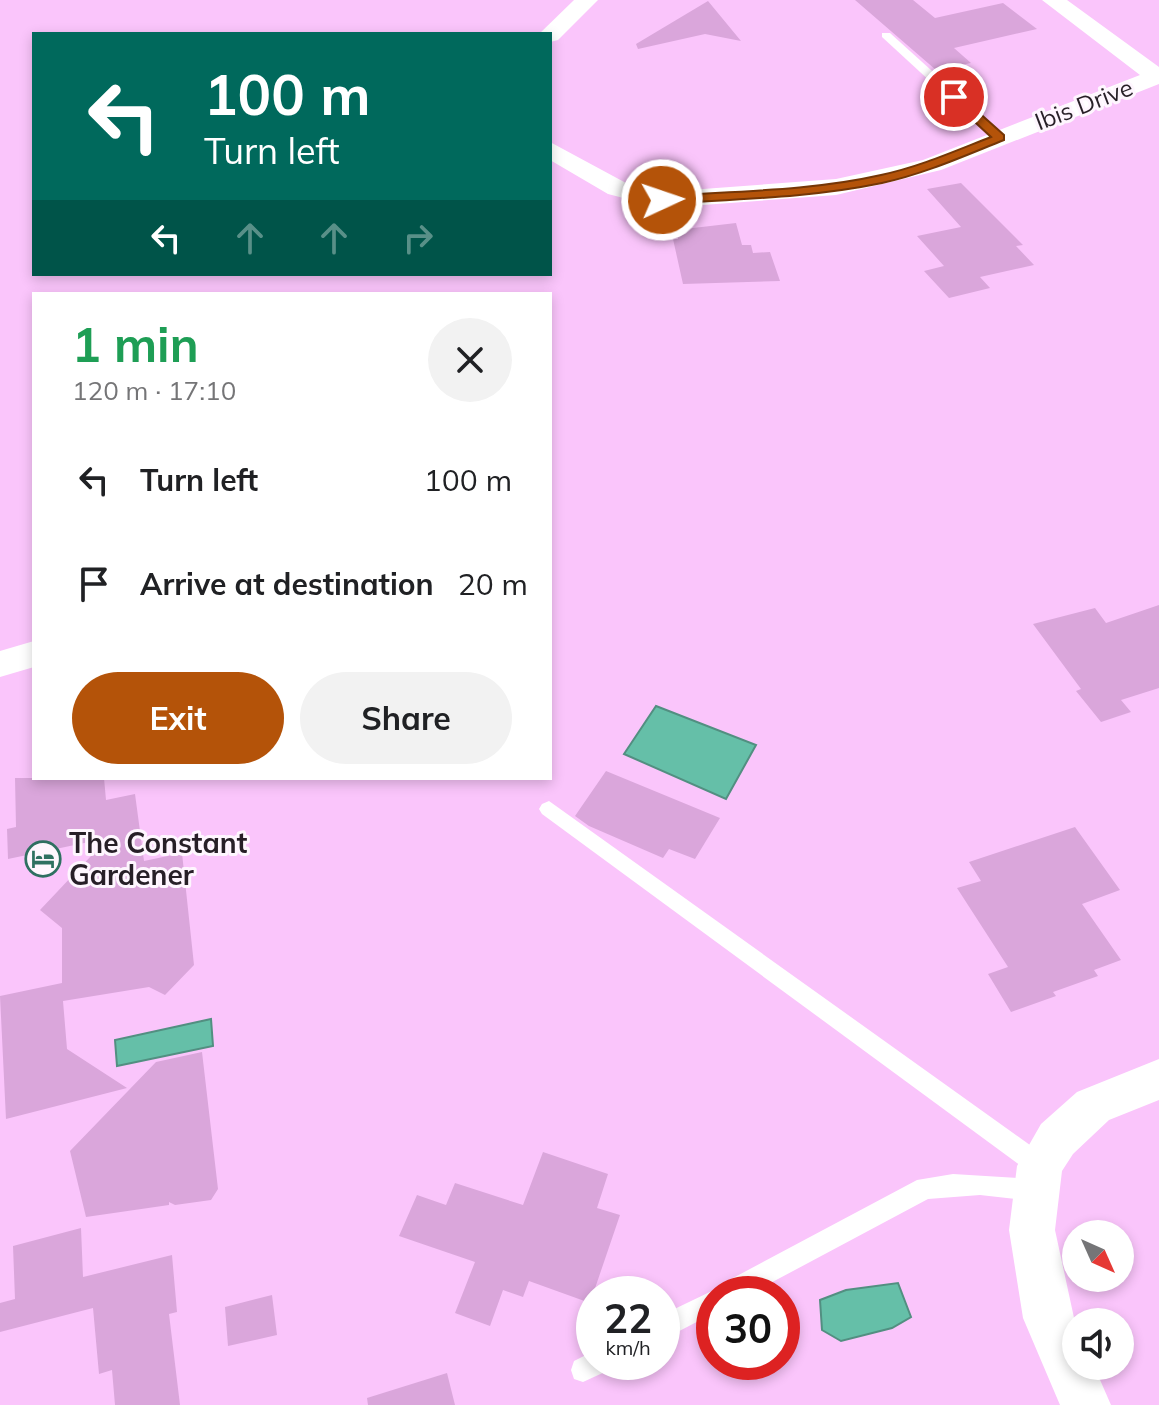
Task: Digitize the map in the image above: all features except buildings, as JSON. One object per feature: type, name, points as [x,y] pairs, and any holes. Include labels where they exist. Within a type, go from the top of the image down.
[{"type":"street","points":[[552,33],[587,0]]},
{"type":"street","points":[[1053,0],[1158,76]]},
{"type":"street","name":"Ibis Drive","points":[[552,150],[617,189],[662,200],[836,187],[883,179],[932,165],[1158,76]]},
{"type":"street","points":[[0,664],[32,655]]},
{"type":"street","points":[[1086,1405],[1047,1318],[1032,1230],[1037,1178],[1057,1139],[1093,1106],[1159,1079]]},
{"type":"lane","points":[[886,35],[999,138]]},
{"type":"lane","points":[[549,809],[1037,1178]]},
{"type":"lane","points":[[760,1276],[925,1188],[1037,1178]]},
{"type":"shaded area","points":[[0,0],[1159,0],[1159,1405],[0,1405]]},
{"type":"shaded area","points":[[656,706],[756,745],[726,799],[624,754]]},
{"type":"shaded area","points":[[211,1019],[213,1046],[117,1066],[115,1040]]},
{"type":"shaded area","points":[[898,1283],[911,1317],[892,1328],[841,1341],[822,1330],[820,1300],[846,1290]]},
{"type":"place","name":"The Constant Gardener","points":[[43,859]]},
{"type":"route","points":[[662,200],[836,187],[883,179],[932,165],[999,138],[954,97]]}]
